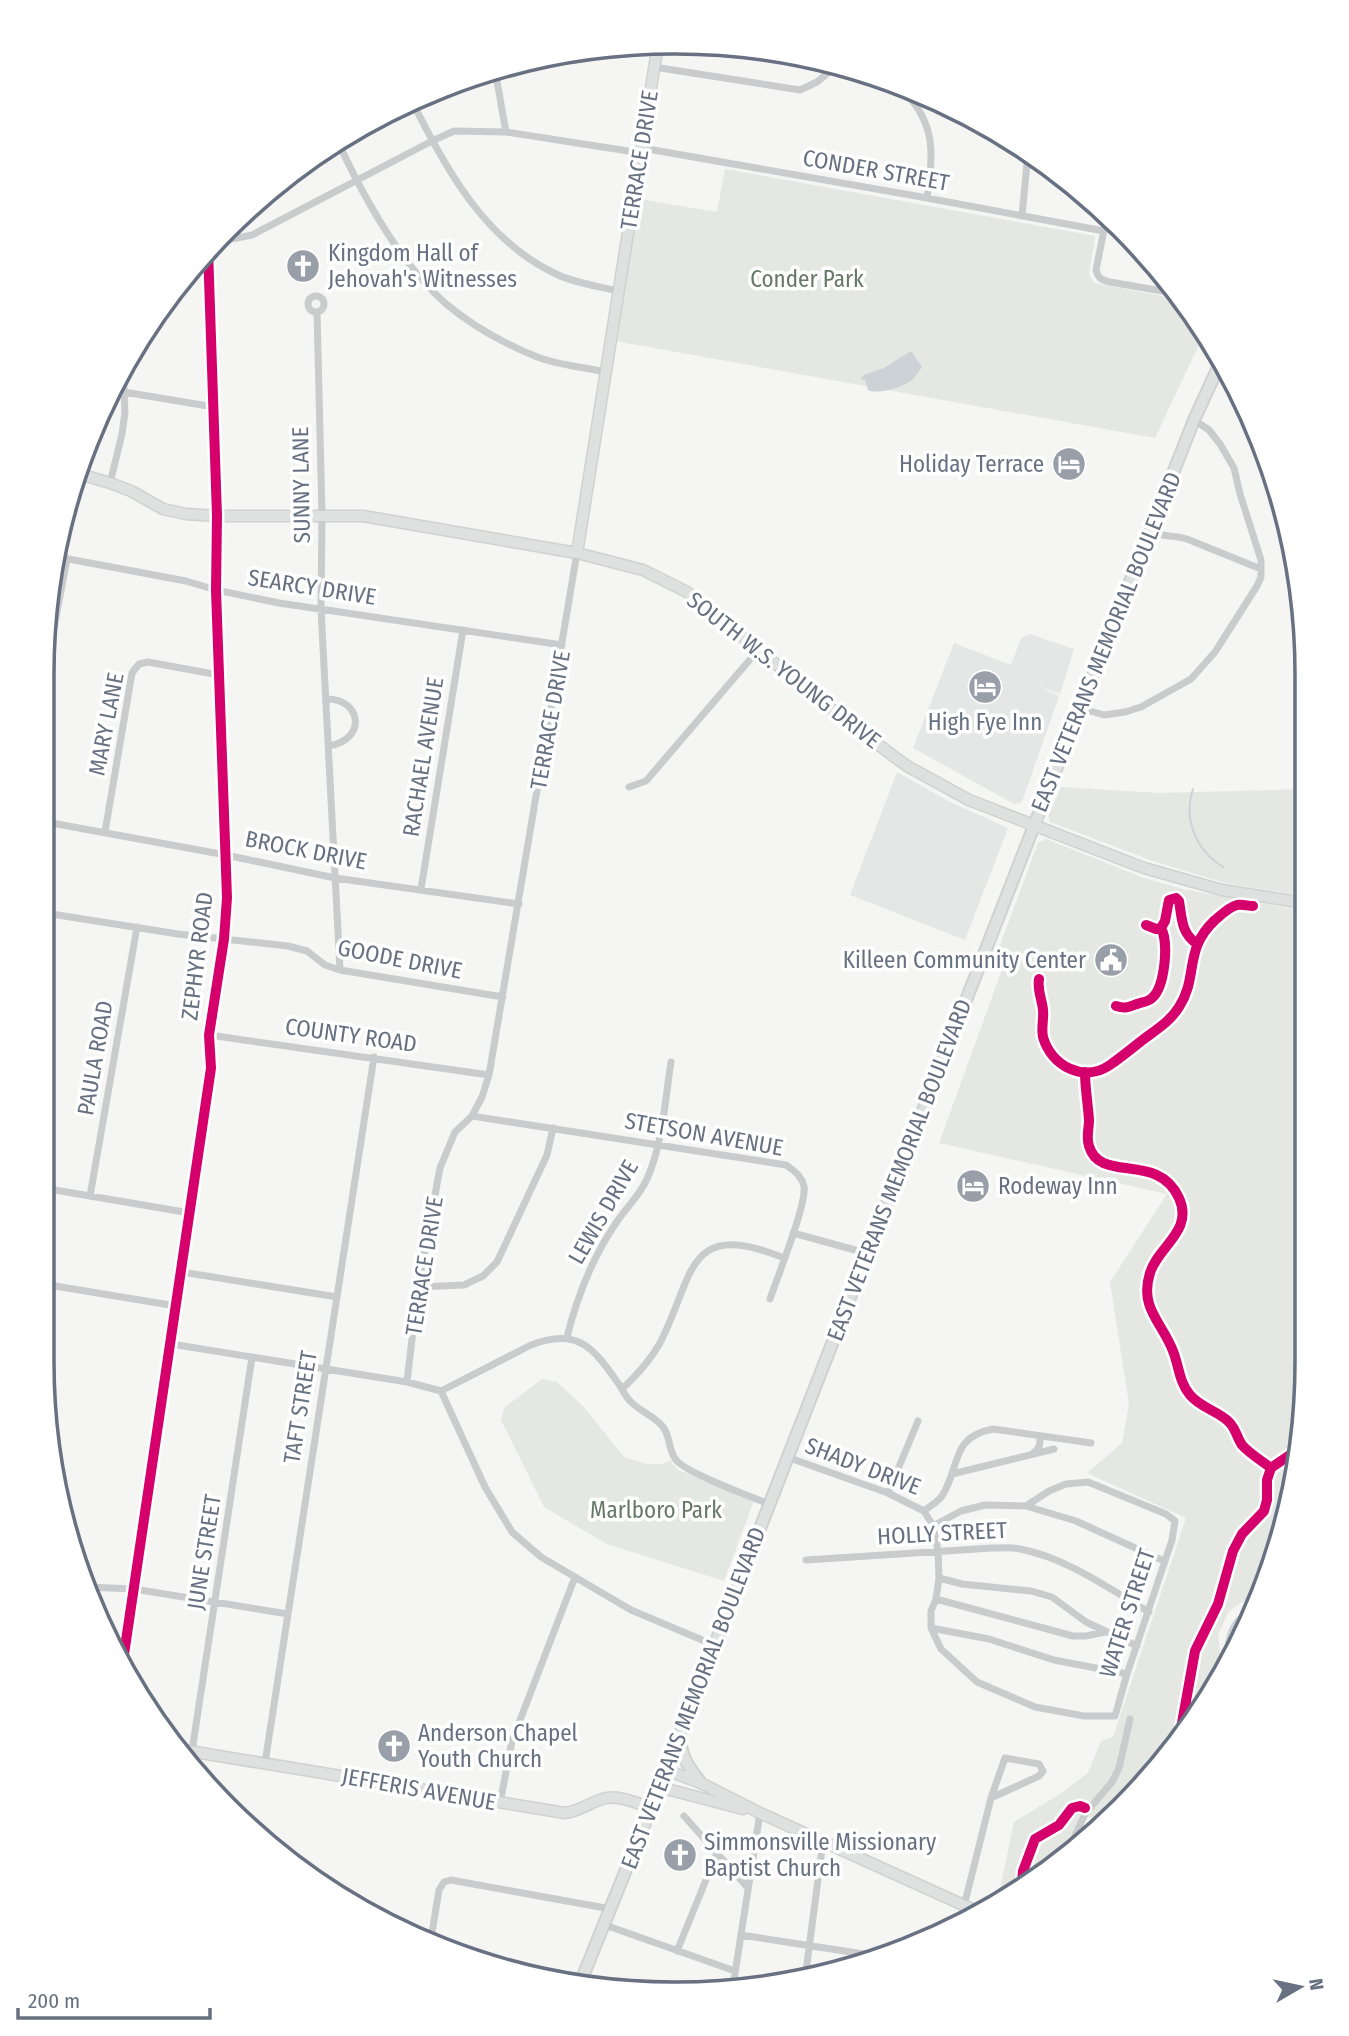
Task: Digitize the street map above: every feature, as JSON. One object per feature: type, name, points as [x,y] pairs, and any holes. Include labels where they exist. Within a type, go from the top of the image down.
[{"type":"main road","name":"EAST VETERANS MEMORIAL BOULEVARD","points":[[584,1975],[1080,708],[1216,371]]},
{"type":"main road","points":[[679,1735],[686,1764],[701,1783]]},
{"type":"street","name":"TERRACE DRIVE","points":[[407,1382],[418,1287],[440,1168],[455,1132],[472,1116],[489,1075],[562,645],[656,55]]},
{"type":"street","points":[[654,66],[800,90],[827,73]]},
{"type":"street","points":[[497,80],[506,132]]},
{"type":"street","points":[[913,102],[929,132],[932,149],[933,166],[927,198]]},
{"type":"street","points":[[417,110],[432,141],[478,213],[517,251],[557,275],[618,291]]},
{"type":"street","name":"CONDER STREET","points":[[234,239],[252,235],[454,131],[506,132],[641,151],[927,198],[1104,231]]},
{"type":"street","points":[[342,151],[356,181],[405,260],[444,302],[488,333],[539,357],[606,372]]},
{"type":"street","points":[[1022,216],[1027,165]]},
{"type":"street","points":[[1104,231],[1096,270],[1098,276],[1110,282],[1162,291]]},
{"type":"street","name":"ZEPHYR ROAD","points":[[125,1649],[211,1068],[209,1035],[224,939],[227,898],[209,265]]},
{"type":"street","name":"SUNNY LANE","points":[[317,312],[322,515],[321,609],[340,970]]},
{"type":"street","points":[[110,483],[122,434],[124,389]]},
{"type":"street","points":[[124,392],[214,407]]},
{"type":"street","points":[[1080,708],[1104,715],[1125,712],[1141,707],[1191,679],[1215,652],[1261,577],[1259,550],[1229,455],[1209,430],[1194,420]]},
{"type":"street","name":"SOUTH W.S. YOUNG DRIVE","points":[[87,476],[131,491],[163,509],[186,514],[363,516],[577,553],[643,570],[687,592],[829,707],[907,766],[969,800],[1144,868],[1237,893],[1295,902]]},
{"type":"street","points":[[1150,532],[1163,537],[1177,536],[1261,569]]},
{"type":"street","name":"SEARCY DRIVE","points":[[65,559],[321,609],[562,645]]},
{"type":"street","name":"RACHAEL AVENUE","points":[[421,889],[463,630]]},
{"type":"street","points":[[629,786],[646,781],[760,649]]},
{"type":"street","name":"MARY LANE","points":[[105,832],[132,673],[139,664],[148,662],[219,675]]},
{"type":"street","points":[[326,699],[346,704],[353,713],[355,724],[351,736],[329,746]]},
{"type":"street","name":"BROCK DRIVE","points":[[54,823],[335,878],[519,904]]},
{"type":"street","name":"GOODE DRIVE","points":[[54,914],[288,946],[307,951],[325,965],[340,970],[503,997]]},
{"type":"street","name":"PAULA ROAD","points":[[90,1196],[137,927]]},
{"type":"street","name":"COUNTY ROAD","points":[[209,1035],[489,1075]]},
{"type":"street","name":"TAFT STREET","points":[[265,1763],[374,1057]]},
{"type":"street","name":"LEWIS DRIVE","points":[[567,1337],[575,1305],[587,1275],[614,1225],[645,1182],[654,1162],[671,1062]]},
{"type":"street","name":"STETSON AVENUE","points":[[472,1116],[786,1165],[794,1170],[804,1186],[804,1195],[770,1299]]},
{"type":"street","points":[[418,1287],[464,1285],[483,1276],[497,1262],[547,1155],[553,1128]]},
{"type":"street","points":[[54,1190],[190,1213]]},
{"type":"street","points":[[793,1233],[866,1253]]},
{"type":"street","points":[[622,1389],[653,1356],[691,1268],[703,1254],[719,1246],[739,1244],[784,1258]]},
{"type":"street","points":[[182,1272],[337,1297]]},
{"type":"street","points":[[54,1286],[176,1306]]},
{"type":"street","points":[[171,1344],[407,1382],[441,1391],[531,1345],[567,1337],[591,1350],[603,1362],[629,1400],[660,1423],[676,1461],[692,1471],[769,1504]]},
{"type":"street","name":"JUNE STREET","points":[[188,1746],[216,1602],[253,1357]]},
{"type":"street","points":[[441,1391],[485,1486],[513,1532],[541,1558],[631,1610],[714,1645]]},
{"type":"street","points":[[888,1493],[918,1421]]},
{"type":"street","points":[[924,1511],[941,1499],[963,1444],[978,1432],[993,1429],[1091,1443]]},
{"type":"street","points":[[1031,1455],[1038,1450],[1040,1436]]},
{"type":"street","points":[[952,1474],[1054,1450]]},
{"type":"street","name":"SHADY DRIVE","points":[[787,1457],[888,1493],[924,1511],[933,1526],[939,1551],[939,1578],[936,1600],[931,1611],[931,1628]]},
{"type":"street","name":"WATER STREET","points":[[931,1628],[942,1648],[977,1682],[1035,1707],[1084,1716],[1115,1716],[1172,1540],[1175,1521],[1166,1514],[1088,1482],[1066,1484],[1026,1506]]},
{"type":"street","points":[[933,1526],[961,1511],[985,1506],[1026,1506],[1076,1521],[1164,1561]]},
{"type":"street","name":"HOLLY STREET","points":[[806,1560],[1017,1548],[1050,1557],[1149,1612]]},
{"type":"street","points":[[500,1803],[512,1741],[575,1577]]},
{"type":"street","points":[[939,1578],[962,1584],[1031,1591],[1052,1597],[1086,1622],[1137,1646]]},
{"type":"street","points":[[97,1587],[134,1589],[288,1614]]},
{"type":"street","points":[[936,1600],[1073,1636],[1106,1632]]},
{"type":"street","points":[[931,1628],[989,1640],[1054,1660],[1127,1674]]},
{"type":"street","points":[[1076,1834],[1085,1814],[1112,1782],[1119,1769],[1130,1719]]},
{"type":"street","name":"JEFFERIS AVENUE","points":[[193,1752],[565,1813],[577,1812],[610,1797],[651,1808]]},
{"type":"street","points":[[964,1906],[991,1798],[1005,1758],[1039,1763],[1043,1768],[1039,1776],[991,1798]]},
{"type":"street","points":[[666,1770],[701,1783],[822,1842],[968,1908]]},
{"type":"street","points":[[659,1787],[760,1813]]},
{"type":"street","points":[[734,1978],[760,1813]]},
{"type":"street","points":[[684,1816],[748,1888]]},
{"type":"street","points":[[807,1967],[822,1842]]},
{"type":"street","points":[[677,1951],[717,1853]]},
{"type":"street","points":[[432,1933],[439,1890],[444,1882],[451,1880],[611,1909]]},
{"type":"street","points":[[605,1925],[735,1971]]},
{"type":"street","points":[[741,1935],[860,1953]]},
{"type":"shaded area","points":[[911,351],[922,367],[908,383],[878,392],[868,390],[865,380],[860,379],[884,368]]},
{"type":"shaded area","points":[[1030,634],[1074,649],[1060,694],[1038,686],[1059,696],[1022,802],[1014,804],[913,748],[954,643],[1011,665],[1021,638]]},
{"type":"shaded area","points":[[897,772],[948,801],[1008,828],[965,940],[850,895]]},
{"type":"shaded area","points":[[1241,1613],[1225,1648],[1228,1632]]},
{"type":"green space","name":"Conder Park","points":[[725,169],[1095,236],[1089,274],[1094,283],[1167,297],[1199,344],[1155,438],[615,341],[639,199],[717,212]]},
{"type":"green space","points":[[1061,787],[1160,793],[1295,789],[1295,895],[1225,883],[1153,861],[1050,822],[1048,816]]},
{"type":"green space","points":[[1046,839],[1141,877],[1182,889],[1295,909],[1295,1361],[1289,1442],[1274,1522],[1248,1598],[1229,1611],[1218,1636],[1220,1656],[1212,1672],[1167,1739],[1113,1800],[1093,1819],[1081,1814],[1069,1840],[1000,1889],[1014,1822],[1088,1773],[1101,1741],[1113,1737],[1186,1518],[1087,1473],[1122,1443],[1129,1404],[1110,1282],[1167,1194],[939,1143],[1003,967],[997,953],[1038,843]]},
{"type":"green space","name":"Marlboro Park","points":[[542,1379],[557,1382],[583,1406],[624,1457],[646,1464],[663,1464],[670,1460],[678,1470],[755,1498],[724,1581],[607,1544],[544,1507],[501,1420],[504,1408]]},
{"type":"waterway","points":[[1193,789],[1190,812],[1194,833],[1206,852],[1223,867]]},
{"type":"cycle path","points":[[125,1649],[211,1068],[209,1035],[224,939],[227,898],[209,265]]},
{"type":"cycle path","points":[[1146,925],[1161,928],[1169,900],[1176,898],[1185,930],[1197,944]]},
{"type":"cycle path","points":[[1039,979],[1043,1010],[1042,1034],[1053,1056],[1070,1069],[1079,1072],[1100,1070],[1156,1030],[1175,1012],[1189,985],[1199,942],[1215,920],[1234,906],[1253,906]]},
{"type":"cycle path","points":[[1116,1006],[1127,1007],[1147,1001],[1156,992],[1164,964],[1165,943],[1161,928]]},
{"type":"cycle path","points":[[1085,1072],[1088,1140],[1095,1157],[1105,1164],[1158,1175],[1170,1184],[1179,1198],[1182,1220],[1179,1229],[1154,1263],[1147,1285],[1147,1296],[1153,1314],[1173,1351],[1184,1385],[1194,1399],[1229,1422],[1242,1445],[1271,1468]]},
{"type":"cycle path","points":[[1183,1716],[1195,1651],[1218,1604],[1233,1551],[1242,1534],[1264,1511],[1271,1468],[1287,1457]]},
{"type":"cycle path","points":[[1023,1874],[1035,1839],[1059,1825],[1072,1808],[1085,1808]]},
{"type":"place","name":"Kingdom Hall of Jehovah's Witnesses","points":[[303,266]]},
{"type":"place","name":"Holiday Terrace","points":[[1069,464]]},
{"type":"place","name":"High Fye Inn","points":[[985,687]]},
{"type":"place","name":"Killeen Community Center","points":[[1111,960]]},
{"type":"place","name":"Rodeway Inn","points":[[973,1186]]},
{"type":"place","name":"Anderson Chapel Youth Church","points":[[394,1746]]},
{"type":"place","name":"Simmonsville Missionary Baptist Church","points":[[680,1855]]}]
